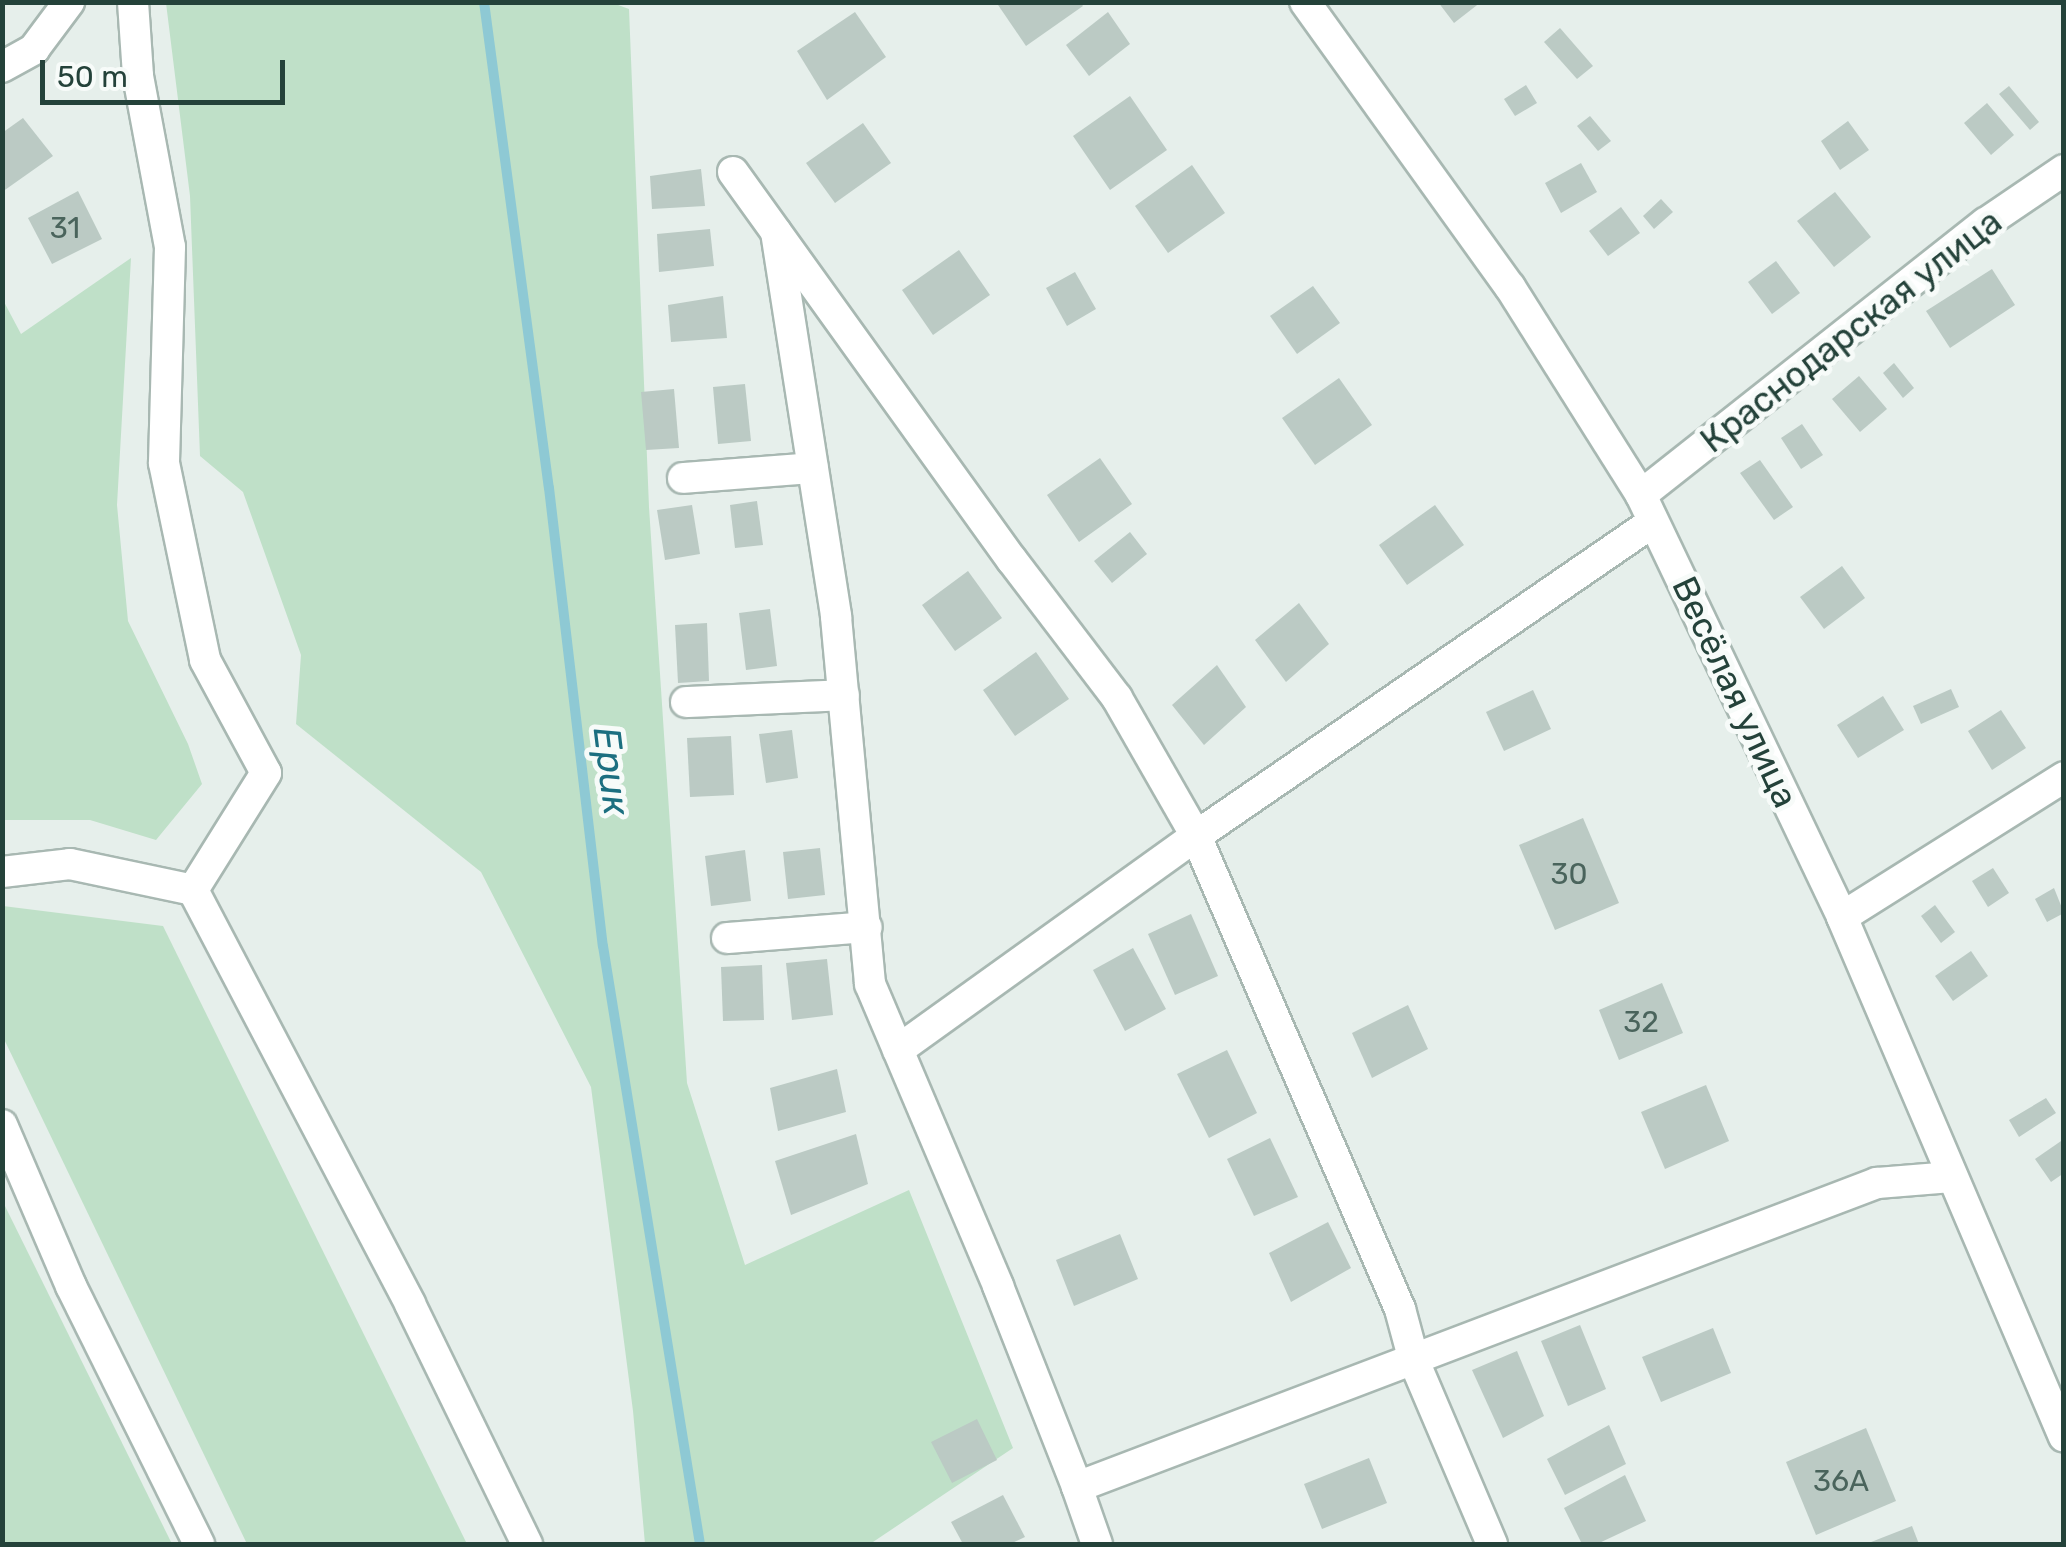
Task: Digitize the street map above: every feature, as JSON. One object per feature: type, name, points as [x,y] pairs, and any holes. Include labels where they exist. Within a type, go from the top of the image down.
[{"type":"street","points":[[2,67],[34,49],[69,2]]},
{"type":"street","points":[[132,2],[138,76],[170,246],[164,464],[205,660],[266,774],[193,890]]},
{"type":"street","name":"Весёлая улица","points":[[1305,2],[1510,287],[1647,508],[1842,917],[2064,1437]]},
{"type":"street","name":"Краснодарская улица","points":[[898,1050],[1647,508],[1986,224],[2064,170]]},
{"type":"street","points":[[733,172],[1012,560],[1117,698],[1196,836],[1400,1310],[1414,1361],[1492,1544]]},
{"type":"street","points":[[776,232],[844,695],[868,927],[870,984],[998,1286],[1097,1544]]},
{"type":"street","points":[[683,478],[813,468]]},
{"type":"street","points":[[686,702],[844,695]]},
{"type":"street","points":[[1842,917],[2064,777]]},
{"type":"street","points":[[2,872],[70,864],[193,890]]},
{"type":"street","points":[[193,890],[410,1304],[528,1544]]},
{"type":"street","points":[[727,938],[868,927]]},
{"type":"street","points":[[2,1125],[72,1286],[199,1544]]},
{"type":"street","points":[[1077,1487],[1877,1184],[1952,1176]]},
{"type":"green space","points":[[610,2],[629,9],[649,507],[687,1083],[745,1265],[909,1190],[1013,1448],[870,1544],[645,1544],[633,1411],[591,1087],[481,872],[296,724],[301,655],[243,492],[200,456],[190,196],[166,3]]},
{"type":"green space","points":[[131,258],[117,505],[128,621],[188,744],[202,784],[156,840],[90,820],[2,820],[3,300],[21,334]]},
{"type":"green space","points":[[3,906],[163,926],[467,1544],[247,1544],[3,1037]]},
{"type":"green space","points":[[3,1202],[172,1544],[3,1544]]},
{"type":"building","points":[[996,2],[1080,2],[1083,6],[1026,46]]},
{"type":"building","points":[[1438,2],[1481,2],[1454,23]]},
{"type":"building","points":[[855,12],[886,57],[827,100],[797,51]]},
{"type":"building","points":[[1108,12],[1130,44],[1089,76],[1066,45]]},
{"type":"building","points":[[1560,28],[1593,66],[1577,79],[1544,42]]},
{"type":"building","points":[[1526,85],[1537,103],[1515,116],[1504,99]]},
{"type":"building","points":[[2009,86],[2039,122],[2030,130],[1999,94]]},
{"type":"building","points":[[1130,96],[1167,150],[1110,190],[1073,136]]},
{"type":"building","points":[[1987,103],[2014,135],[1991,155],[1964,123]]},
{"type":"building","points":[[1590,116],[1611,141],[1598,151],[1577,126]]},
{"type":"building","points":[[23,118],[53,156],[2,192],[2,133]]},
{"type":"building","points":[[1848,121],[1869,150],[1840,170],[1821,141]]},
{"type":"building","points":[[863,123],[891,163],[835,203],[806,163]]},
{"type":"building","points":[[1581,163],[1597,192],[1561,213],[1545,183]]},
{"type":"building","points":[[1192,165],[1225,213],[1168,253],[1135,206]]},
{"type":"building","points":[[701,169],[705,206],[652,209],[650,176]]},
{"type":"building","points":[[78,191],[102,239],[52,264],[28,218]]},
{"type":"building","points":[[1835,192],[1871,237],[1834,267],[1797,221]]},
{"type":"building","points":[[1661,199],[1673,212],[1654,229],[1643,216]]},
{"type":"building","points":[[1621,207],[1640,233],[1608,256],[1589,231]]},
{"type":"building","points":[[710,229],[714,266],[659,272],[657,234]]},
{"type":"building","points":[[959,250],[990,295],[933,335],[902,290]]},
{"type":"building","points":[[1776,261],[1800,293],[1772,314],[1748,282]]},
{"type":"building","points":[[1992,269],[2015,305],[1950,348],[1926,311]]},
{"type":"building","points":[[1075,272],[1096,309],[1067,326],[1046,288]]},
{"type":"building","points":[[1313,286],[1340,323],[1297,354],[1270,316]]},
{"type":"building","points":[[723,296],[727,338],[671,342],[668,305]]},
{"type":"building","points":[[1894,363],[1914,388],[1903,398],[1883,373]]},
{"type":"building","points":[[1859,376],[1887,409],[1860,432],[1832,399]]},
{"type":"building","points":[[1339,378],[1372,425],[1315,465],[1282,418]]},
{"type":"building","points":[[745,384],[751,441],[718,444],[713,387]]},
{"type":"building","points":[[674,389],[679,448],[646,450],[641,392]]},
{"type":"building","points":[[1802,424],[1823,455],[1801,469],[1781,438]]},
{"type":"building","points":[[1100,458],[1132,504],[1079,542],[1047,495]]},
{"type":"building","points":[[1760,460],[1793,507],[1774,520],[1740,473]]},
{"type":"building","points":[[757,501],[763,545],[735,548],[730,505]]},
{"type":"building","points":[[692,505],[700,554],[665,560],[657,510]]},
{"type":"building","points":[[1435,505],[1464,545],[1407,585],[1379,545]]},
{"type":"building","points":[[1130,532],[1147,554],[1112,583],[1094,561]]},
{"type":"building","points":[[1842,566],[1865,598],[1824,629],[1800,597]]},
{"type":"building","points":[[968,571],[1002,618],[955,651],[922,605]]},
{"type":"building","points":[[1299,603],[1329,644],[1286,682],[1255,640]]},
{"type":"building","points":[[770,609],[777,666],[746,670],[739,613]]},
{"type":"building","points":[[707,623],[709,681],[678,683],[675,625]]},
{"type":"building","points":[[1036,652],[1069,699],[1015,736],[983,690]]},
{"type":"building","points":[[1217,665],[1246,707],[1204,745],[1172,705]]},
{"type":"building","points":[[1951,689],[1959,707],[1921,724],[1913,706]]},
{"type":"building","points":[[1533,690],[1551,729],[1504,751],[1486,712]]},
{"type":"building","points":[[1883,696],[1904,730],[1858,758],[1837,725]]},
{"type":"building","points":[[2001,710],[2026,748],[1992,770],[1968,731]]},
{"type":"building","points":[[792,730],[798,778],[766,783],[759,734]]},
{"type":"building","points":[[731,736],[734,795],[690,797],[687,738]]},
{"type":"building","points":[[1583,818],[1619,903],[1555,930],[1519,845]]},
{"type":"building","points":[[820,848],[825,895],[788,899],[783,852]]},
{"type":"building","points":[[745,850],[751,901],[711,906],[705,856]]},
{"type":"building","points":[[1993,868],[2009,893],[1988,907],[1972,881]]},
{"type":"building","points":[[2054,888],[2064,913],[2047,922],[2035,899]]},
{"type":"building","points":[[1935,905],[1955,932],[1941,943],[1921,916]]},
{"type":"building","points":[[1191,914],[1218,976],[1175,995],[1148,934]]},
{"type":"building","points":[[1133,948],[1166,1009],[1125,1031],[1093,970]]},
{"type":"building","points":[[1971,951],[1988,976],[1953,1001],[1935,976]]},
{"type":"building","points":[[827,959],[833,1015],[792,1020],[786,963]]},
{"type":"building","points":[[762,965],[764,1020],[723,1021],[721,967]]},
{"type":"building","points":[[1662,983],[1683,1033],[1619,1060],[1599,1010]]},
{"type":"building","points":[[1408,1005],[1428,1049],[1372,1078],[1352,1033]]},
{"type":"building","points":[[1227,1050],[1257,1113],[1209,1138],[1177,1074]]},
{"type":"building","points":[[837,1069],[846,1112],[778,1131],[770,1088]]},
{"type":"building","points":[[1706,1085],[1729,1141],[1665,1169],[1641,1112]]},
{"type":"building","points":[[2046,1098],[2056,1113],[2019,1137],[2009,1120]]},
{"type":"building","points":[[856,1134],[868,1184],[791,1215],[775,1161]]},
{"type":"building","points":[[1270,1138],[1298,1197],[1254,1216],[1227,1159]]},
{"type":"building","points":[[2064,1139],[2064,1173],[2051,1182],[2035,1159]]},
{"type":"building","points":[[1328,1222],[1351,1268],[1291,1302],[1269,1253]]},
{"type":"building","points":[[1120,1234],[1138,1279],[1074,1306],[1056,1260]]},
{"type":"building","points":[[1580,1325],[1606,1389],[1568,1406],[1541,1341]]},
{"type":"building","points":[[1713,1328],[1731,1373],[1661,1402],[1642,1357]]},
{"type":"building","points":[[1517,1351],[1544,1416],[1503,1438],[1472,1370]]},
{"type":"building","points":[[977,1419],[997,1460],[952,1483],[931,1442]]},
{"type":"building","points":[[1609,1425],[1626,1464],[1565,1495],[1547,1459]]},
{"type":"building","points":[[1866,1428],[1896,1501],[1816,1535],[1786,1462]]},
{"type":"building","points":[[1369,1458],[1387,1503],[1322,1529],[1304,1484]]},
{"type":"building","points":[[1625,1475],[1646,1521],[1597,1544],[1582,1544],[1564,1508]]},
{"type":"building","points":[[1003,1495],[1025,1537],[1010,1544],[963,1544],[951,1522]]},
{"type":"building","points":[[1912,1526],[1919,1544],[1866,1544]]},
{"type":"waterway","name":"Ерик","points":[[484,2],[549,488],[603,946],[700,1544]]}]
